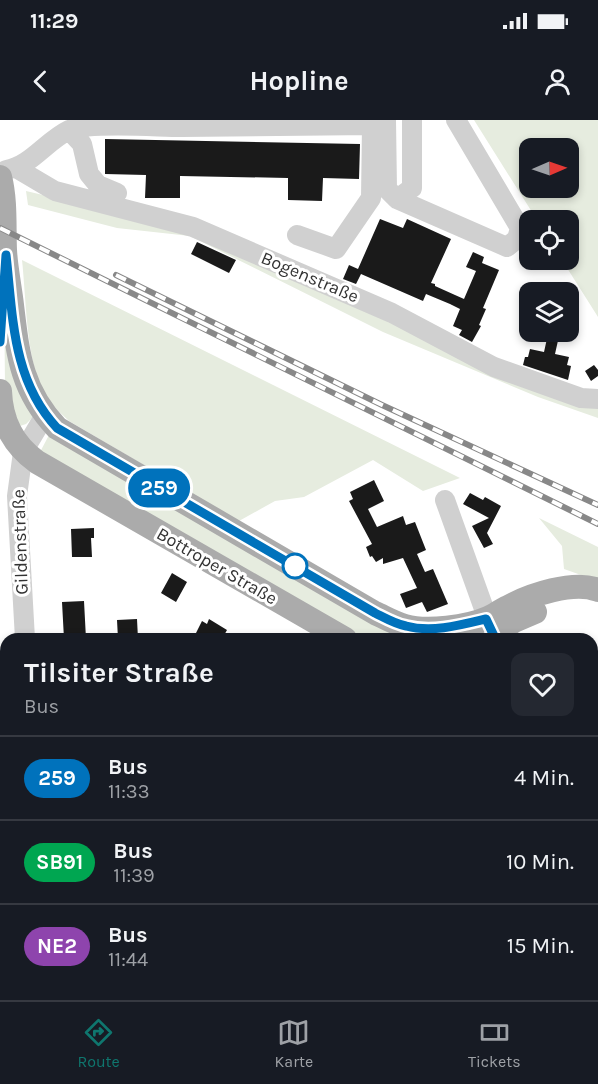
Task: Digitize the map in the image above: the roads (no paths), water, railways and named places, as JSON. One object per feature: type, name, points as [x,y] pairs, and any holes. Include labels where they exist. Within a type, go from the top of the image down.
[{"type":"main road","points":[[0,342],[6,255],[5,172]]},
{"type":"main road","points":[[6,255],[19,363],[33,396],[57,428],[375,613],[406,627],[431,628],[463,625],[491,633],[556,603],[598,596]]},
{"type":"main road","name":"Bottroper Straße","points":[[0,391],[1,408],[9,432],[23,452],[335,633]]},
{"type":"main road","points":[[491,633],[510,605],[543,593],[572,587],[598,590]]},
{"type":"street","points":[[397,199],[412,188],[412,120]]},
{"type":"street","points":[[377,122],[387,189],[397,199],[507,247],[517,239],[520,228],[456,120]]},
{"type":"street","points":[[5,172],[69,130],[81,127],[181,123],[377,122]]},
{"type":"street","points":[[297,235],[336,249],[371,198],[377,122]]},
{"type":"street","points":[[69,130],[82,144],[89,174],[98,185],[117,193]]},
{"type":"street","name":"Bogenstraße","points":[[5,172],[55,191],[193,227],[392,313],[494,368],[590,398]]},
{"type":"street","name":"Gildenstraße","points":[[25,633],[16,496],[23,452],[45,415]]},
{"type":"street","points":[[0,439],[23,452]]},
{"type":"street","points":[[445,500],[491,633]]},
{"type":"railway","points":[[0,228],[598,524]]},
{"type":"railway","points":[[116,275],[382,405],[598,505]]}]
